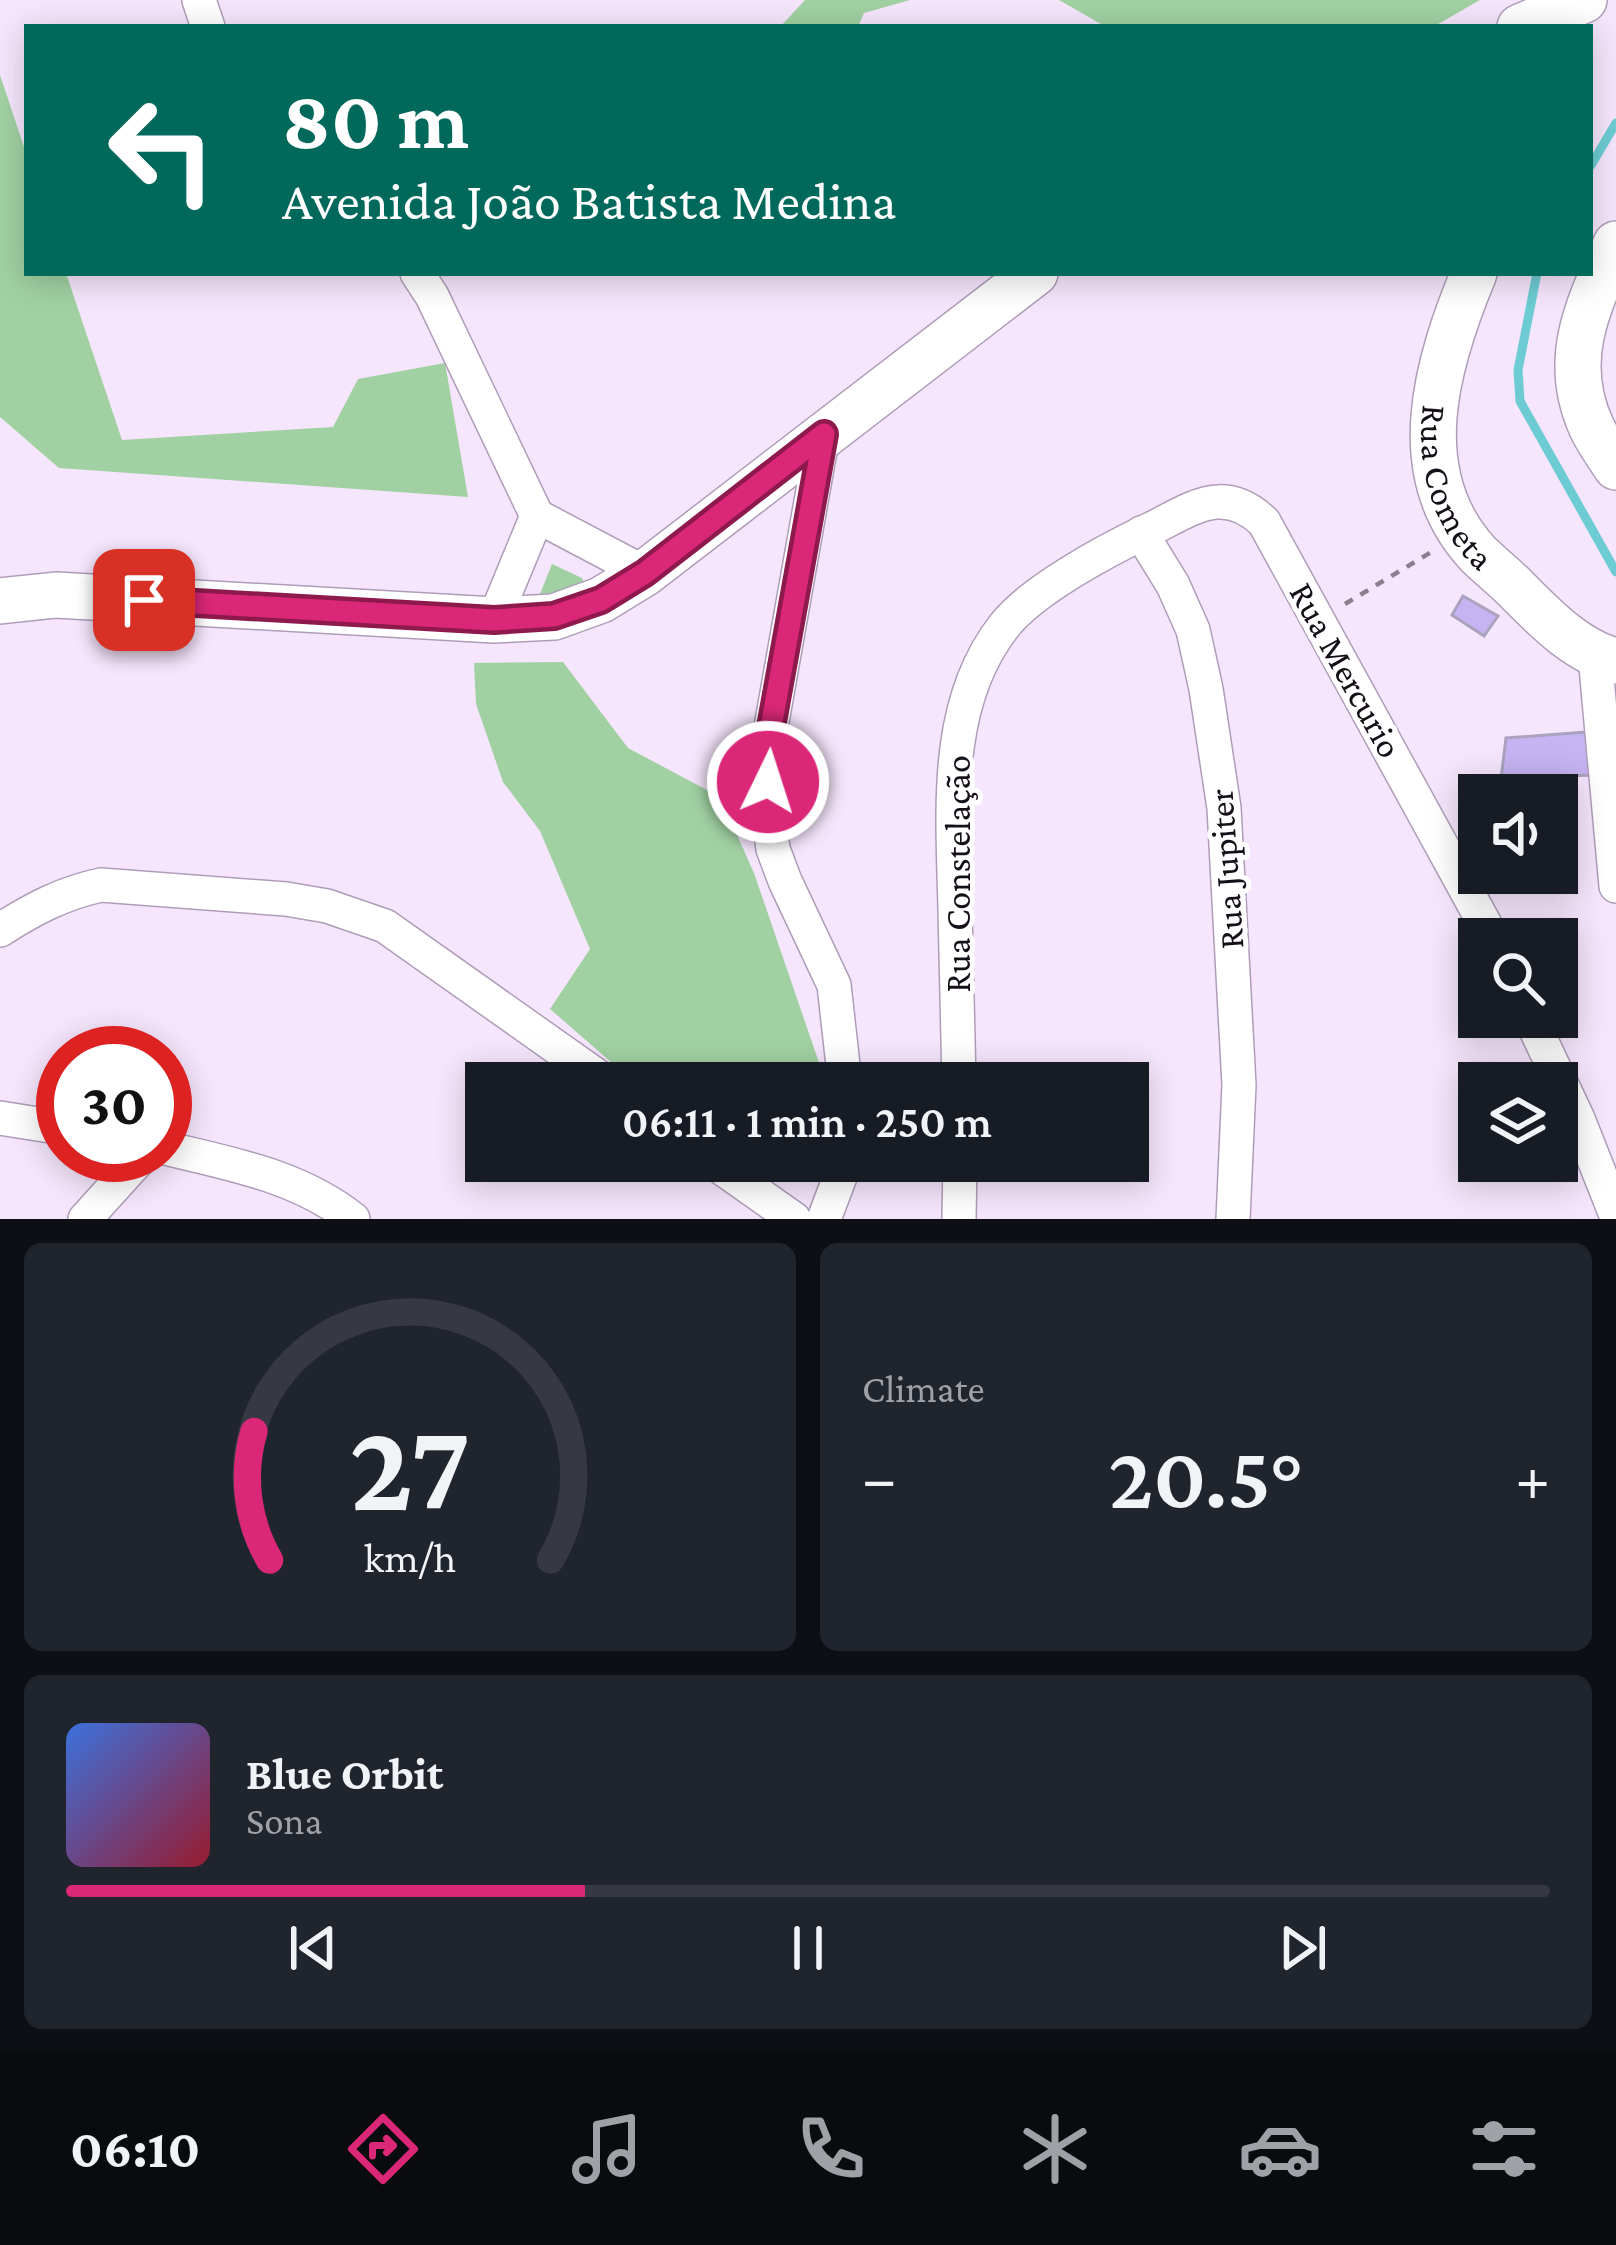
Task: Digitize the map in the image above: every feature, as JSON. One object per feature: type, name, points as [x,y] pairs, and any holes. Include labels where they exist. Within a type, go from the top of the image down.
[{"type":"main road","points":[[1527,24],[1584,0]]},
{"type":"main road","points":[[1593,26],[1610,0]]},
{"type":"main road","points":[[1616,244],[1585,317],[1578,343],[1578,385],[1591,427],[1616,467]]},
{"type":"main road","points":[[0,601],[56,595],[494,620],[554,616],[601,600],[645,573],[1030,276]]},
{"type":"main road","name":"Rua Cometa","points":[[1473,276],[1437,383],[1433,418],[1441,490],[1477,552],[1544,617],[1606,658]]},
{"type":"street","points":[[419,276],[537,516],[645,573]]},
{"type":"street","points":[[824,434],[768,744],[769,819],[784,881],[834,985],[843,1062]]},
{"type":"street","name":"Rua Mercurio","points":[[1141,533],[1206,502],[1230,500],[1248,507],[1264,522],[1481,918]]},
{"type":"street","points":[[494,620],[537,516]]},
{"type":"street","name":"Rua Constelação","points":[[959,1062],[953,799],[961,723],[979,663],[1006,623],[1040,592],[1141,533]]},
{"type":"street","name":"Rua Jupiter","points":[[1141,533],[1173,585],[1192,630],[1224,808],[1239,1085],[1233,1219]]},
{"type":"street","name":"Rua Cometa","points":[[1606,658],[1616,886]]},
{"type":"street","points":[[0,930],[47,901],[101,885],[327,906],[385,926],[577,1062]]},
{"type":"street","points":[[1540,1038],[1616,1215]]},
{"type":"street","points":[[0,1118],[36,1124]]},
{"type":"street","points":[[192,1154],[292,1183],[333,1203],[353,1219]]},
{"type":"street","points":[[85,1219],[119,1182]]},
{"type":"street","points":[[742,1182],[794,1219]]},
{"type":"street","points":[[824,1219],[838,1182]]},
{"type":"street","points":[[958,1219],[959,1182]]},
{"type":"path","points":[[1318,620],[1463,532]]},
{"type":"green space","points":[[805,0],[910,0],[864,13],[859,24],[783,24]]},
{"type":"green space","points":[[1059,0],[1480,0],[1438,24],[1101,24]]},
{"type":"green space","points":[[0,75],[24,147],[24,276],[67,276],[122,440],[333,427],[358,379],[445,363],[468,497],[59,468],[0,417]]},
{"type":"green space","points":[[552,564],[582,578],[586,587],[536,604]]},
{"type":"green space","points":[[563,662],[628,748],[720,797],[754,873],[819,1062],[611,1062],[550,1009],[590,949],[540,831],[503,782],[476,704],[474,663]]},
{"type":"building","points":[[1463,596],[1498,616],[1484,636],[1452,615]]},
{"type":"building","points":[[1585,732],[1595,775],[1502,774],[1506,738]]},
{"type":"waterway","points":[[1593,162],[1616,123]]},
{"type":"waterway","points":[[1536,276],[1518,370],[1520,401],[1616,572]]},
{"type":"route","points":[[144,600],[494,620],[554,616],[601,600],[645,573],[824,434],[768,744],[768,782]]}]
